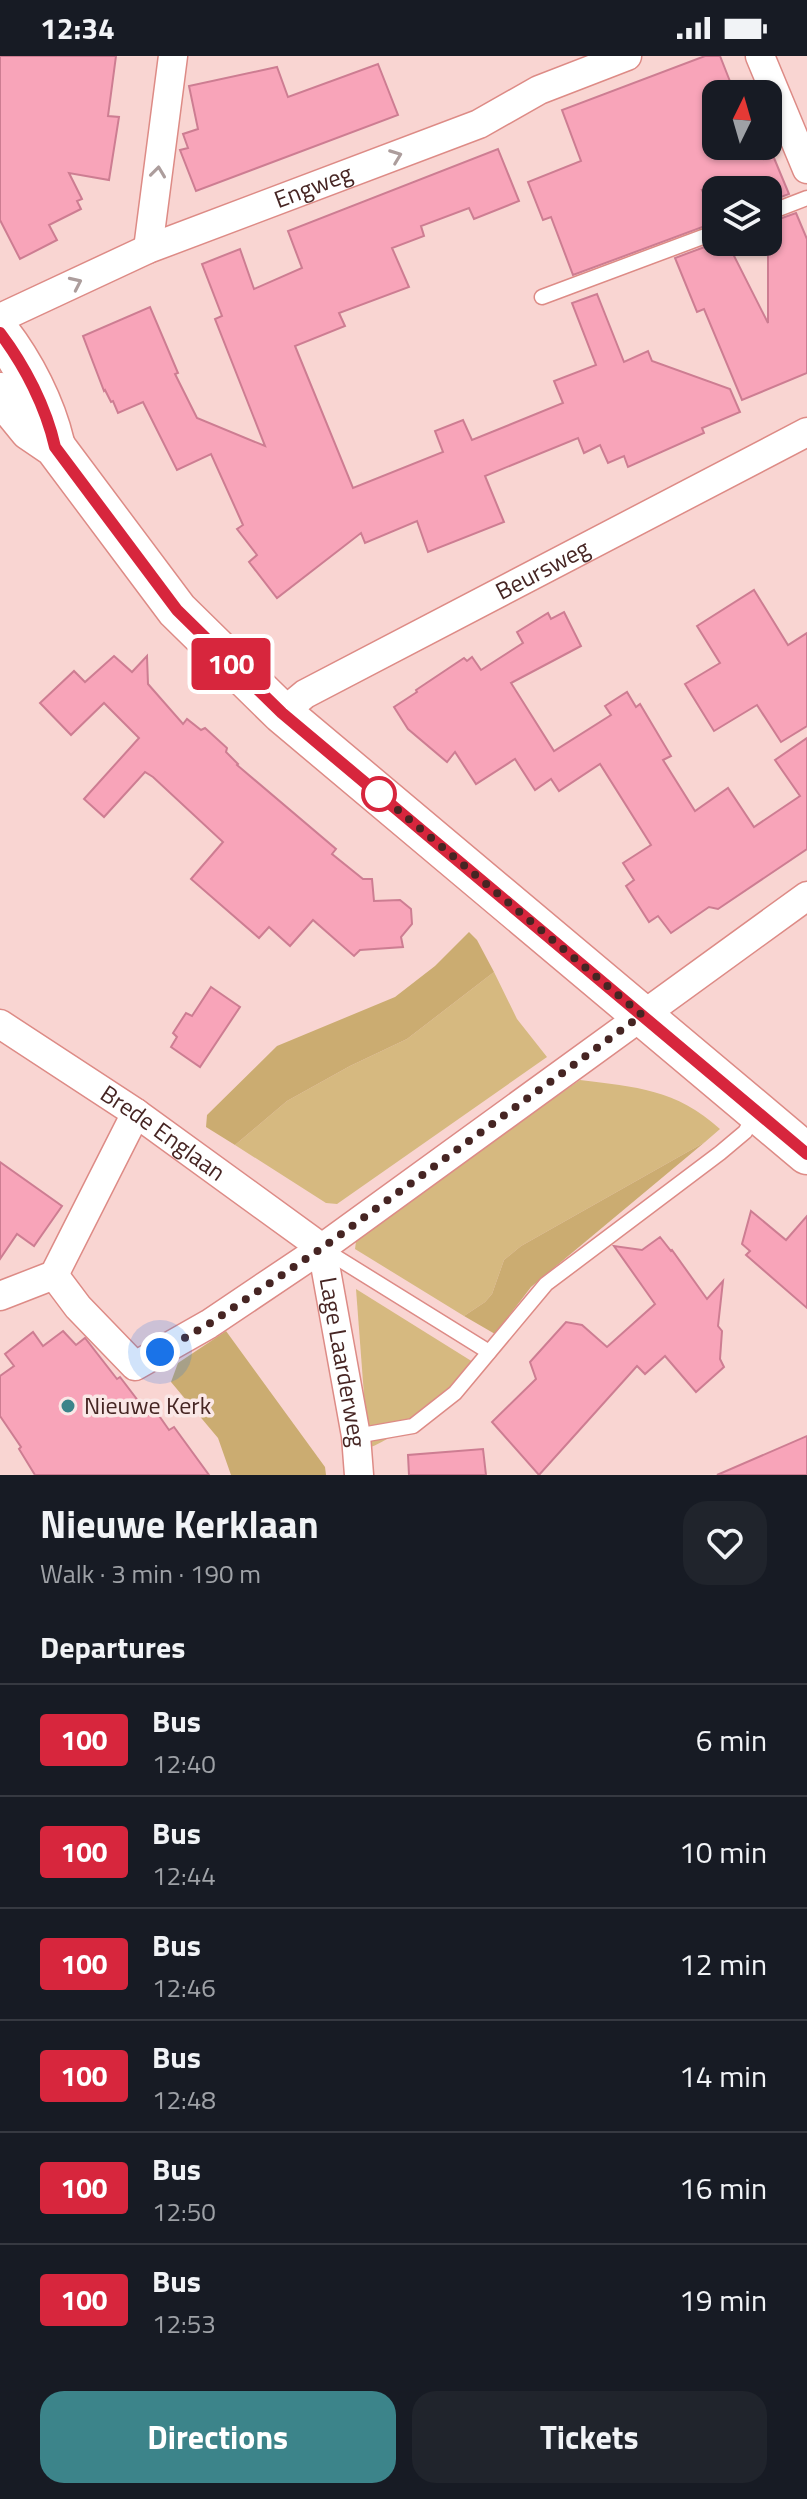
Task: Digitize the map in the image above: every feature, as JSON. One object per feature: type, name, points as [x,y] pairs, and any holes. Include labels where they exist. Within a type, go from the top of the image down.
[{"type":"main road","points":[[0,333],[49,421],[55,447]]},
{"type":"main road","points":[[0,393],[30,430],[55,447],[177,610],[282,713],[642,1015],[752,1122],[807,1154]]},
{"type":"street","points":[[148,249],[173,56]]},
{"type":"street","name":"Engweg","points":[[0,318],[148,249],[479,124],[539,90],[627,56]]},
{"type":"street","points":[[760,56],[807,169]]},
{"type":"street","name":"Beursweg","points":[[282,713],[318,686],[807,432]]},
{"type":"street","points":[[54,1275],[78,1307],[135,1366],[209,1324],[322,1248],[807,896]]},
{"type":"street","name":"Brede Englaan","points":[[0,1024],[136,1113],[322,1248]]},
{"type":"street","points":[[0,1296],[54,1275],[136,1113]]},
{"type":"street","name":"Lage Laarderweg","points":[[322,1248],[356,1436],[359,1475]]},
{"type":"lane","points":[[782,208],[807,198]]},
{"type":"lane","points":[[542,297],[702,237]]},
{"type":"lane","points":[[356,1436],[413,1426],[455,1393],[546,1284],[752,1122]]},
{"type":"lane","points":[[322,1248],[489,1352]]},
{"type":"shaded area","points":[[469,932],[477,940],[494,972],[407,1039],[287,1101],[235,1145],[206,1127],[207,1115],[277,1046],[395,997],[435,966]]},
{"type":"shaded area","points":[[494,972],[517,1019],[547,1057],[337,1204],[326,1203],[235,1145],[287,1101],[407,1039]]},
{"type":"shaded area","points":[[580,1080],[654,1092],[687,1105],[720,1129],[705,1142],[521,1246],[504,1260],[492,1294],[464,1316],[355,1249],[357,1234]]},
{"type":"shaded area","points":[[705,1142],[531,1287],[495,1334],[464,1316],[492,1294],[504,1260],[521,1246]]},
{"type":"shaded area","points":[[356,1289],[473,1362],[425,1411],[396,1434],[368,1448]]},
{"type":"shaded area","points":[[226,1331],[325,1467],[326,1475],[231,1475],[218,1438],[171,1382],[178,1363]]},
{"type":"building","points":[[0,56],[116,56],[108,116],[119,117],[109,180],[69,173],[82,199],[77,201],[81,209],[49,225],[57,240],[20,259],[0,220]]},
{"type":"building","points":[[705,56],[720,56],[729,80],[702,80],[702,160],[775,160],[782,176],[702,176],[702,227],[573,275],[551,217],[543,220],[528,182],[581,161],[562,110]]},
{"type":"building","points":[[378,64],[398,115],[196,191],[180,150],[188,148],[183,134],[198,129],[189,86],[277,67],[288,97]]},
{"type":"building","points":[[498,149],[519,201],[474,219],[469,208],[421,226],[424,236],[392,248],[409,287],[339,313],[345,326],[295,346],[353,488],[443,452],[435,431],[463,420],[472,440],[563,403],[554,381],[596,365],[572,303],[597,294],[624,362],[648,351],[652,361],[730,389],[740,412],[702,428],[704,433],[628,467],[624,456],[608,463],[600,445],[584,453],[578,438],[485,476],[504,522],[428,552],[417,521],[365,543],[361,533],[277,598],[249,562],[257,555],[237,529],[243,525],[211,454],[177,470],[143,402],[118,413],[104,391],[83,336],[150,307],[178,373],[175,374],[197,418],[265,446],[215,319],[222,316],[202,264],[240,249],[254,289],[302,268],[288,231]]},
{"type":"building","points":[[782,177],[789,194],[782,197]]},
{"type":"building","points":[[796,213],[807,239],[807,373],[742,400],[704,309],[697,312],[675,258],[702,248],[702,256],[734,256],[768,323],[768,256],[782,256],[782,218]]},
{"type":"building","points":[[754,590],[788,645],[807,633],[807,726],[781,742],[757,705],[714,731],[685,684],[720,663],[697,626]]},
{"type":"building","points":[[564,612],[581,646],[511,683],[554,751],[611,715],[605,706],[627,692],[636,707],[640,704],[671,756],[663,760],[695,811],[728,788],[754,827],[800,796],[775,760],[807,738],[807,849],[718,909],[709,907],[671,933],[658,916],[649,922],[626,886],[634,880],[623,863],[651,845],[600,764],[559,791],[551,779],[535,790],[515,759],[476,784],[455,752],[447,762],[408,729],[394,707],[416,690],[464,658],[467,661],[472,657],[481,670],[523,643],[517,632],[548,613],[551,619]]},
{"type":"building","points":[[114,656],[132,672],[147,656],[148,684],[183,724],[187,719],[201,730],[205,728],[227,748],[226,752],[237,765],[336,849],[332,854],[363,879],[372,879],[374,901],[400,900],[411,909],[412,924],[401,937],[403,947],[360,950],[354,956],[313,920],[290,946],[269,927],[259,938],[191,879],[223,842],[153,777],[145,772],[104,817],[84,799],[139,738],[104,703],[71,735],[40,703],[74,671],[85,682]]},
{"type":"building","points":[[211,987],[240,1007],[200,1067],[171,1047],[177,1037],[173,1033],[186,1013],[192,1016]]},
{"type":"building","points":[[0,1162],[62,1206],[34,1246],[17,1234],[0,1259]]},
{"type":"building","points":[[751,1211],[786,1240],[807,1216],[807,1308],[746,1255],[750,1251],[742,1244]]},
{"type":"building","points":[[660,1237],[707,1299],[723,1281],[718,1326],[722,1331],[720,1359],[724,1367],[696,1392],[665,1356],[645,1374],[637,1366],[539,1475],[492,1422],[536,1379],[530,1362],[566,1322],[582,1325],[607,1347],[655,1304],[614,1246],[642,1250]]},
{"type":"building","name":"Nieuwe Kerk","points":[[63,1331],[76,1345],[85,1338],[149,1415],[155,1410],[169,1430],[174,1427],[209,1475],[35,1475],[0,1416],[0,1376],[14,1366],[5,1354],[33,1332],[43,1346]]},
{"type":"building","points":[[807,1436],[807,1475],[717,1475]]},
{"type":"building","points":[[483,1449],[486,1475],[409,1475],[408,1455]]},
{"type":"bus line","name":"100","points":[[0,333],[49,421],[55,447],[177,610],[282,713],[807,1154]]},
{"type":"place","name":"Nieuwe Kerk","points":[[68,1406]]},
{"type":"route","points":[[160,1352],[209,1324],[322,1248],[642,1015],[379,794]]}]
